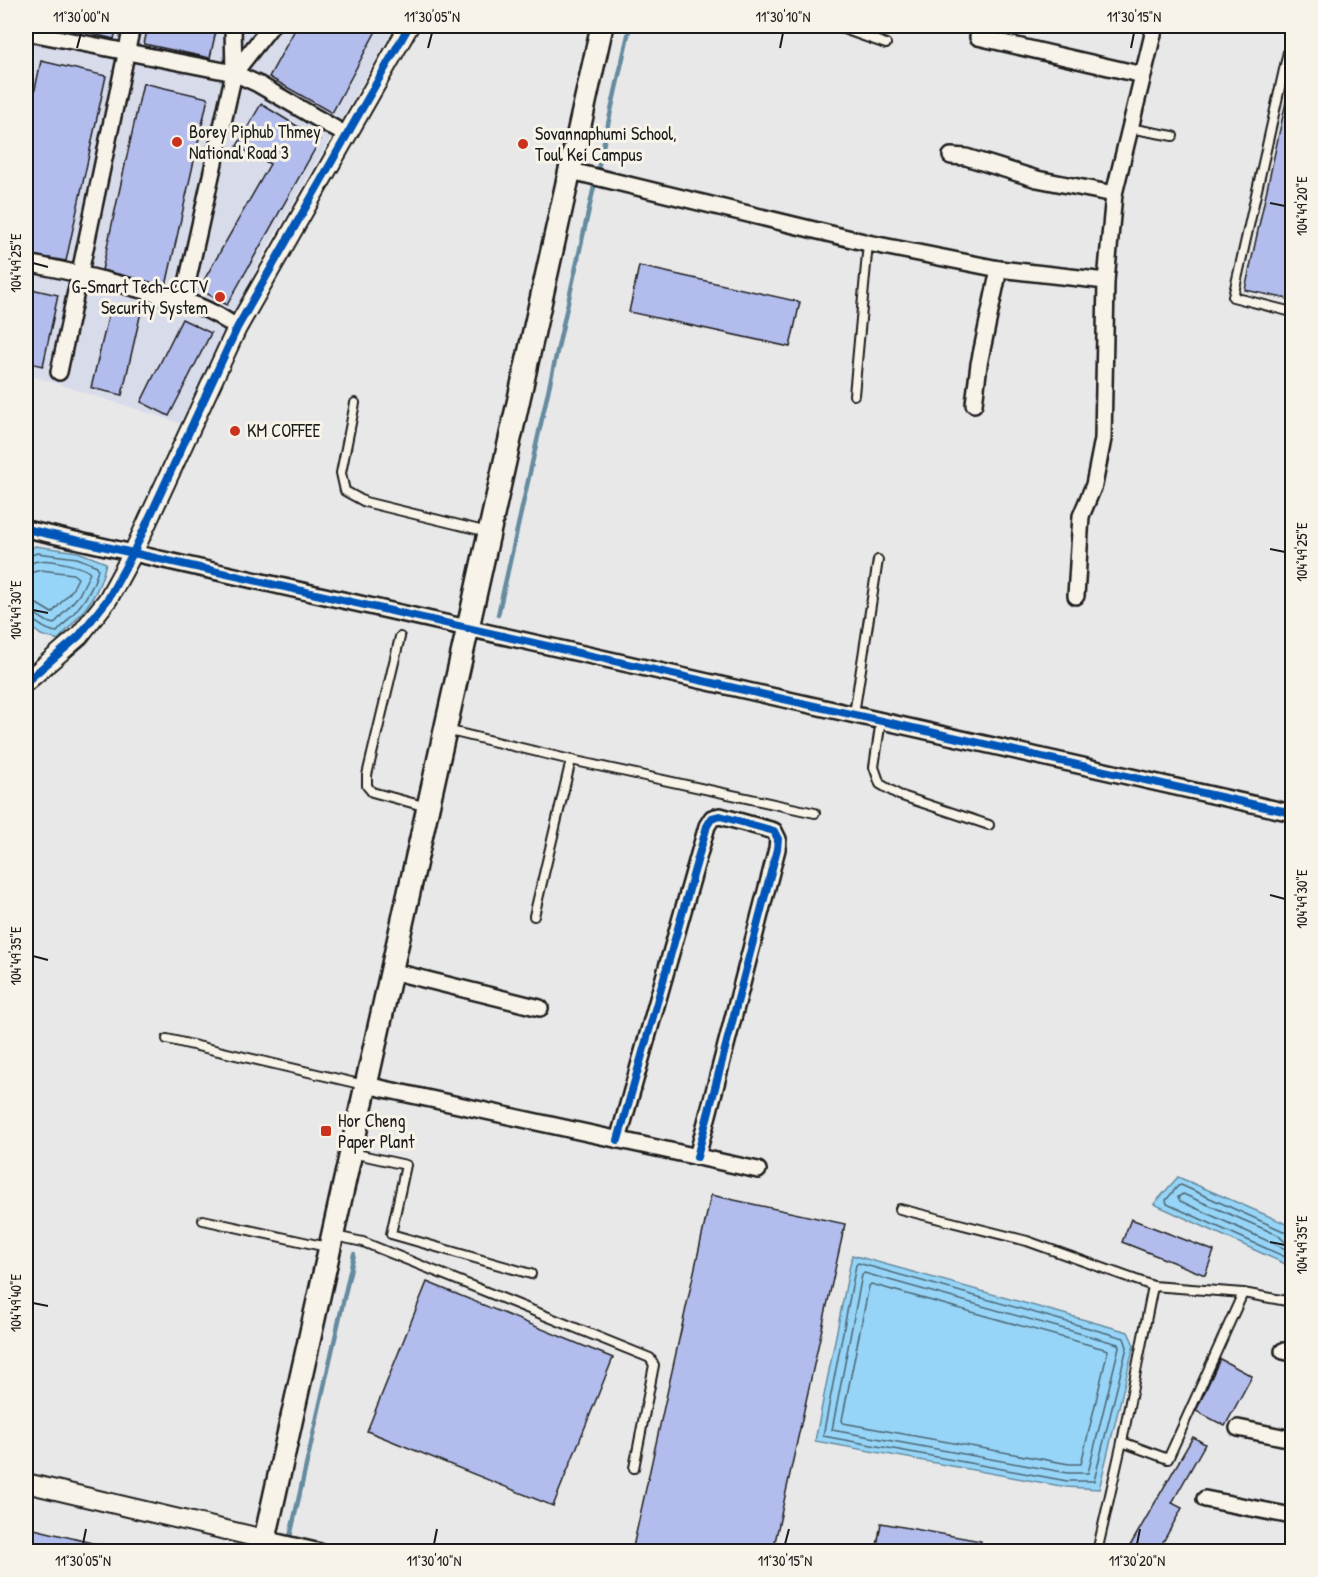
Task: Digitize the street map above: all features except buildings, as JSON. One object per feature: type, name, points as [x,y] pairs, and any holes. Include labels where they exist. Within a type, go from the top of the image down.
[{"type":"main road","points":[[267,1544],[331,1241],[468,628],[579,173],[602,26]]},
{"type":"street","points":[[59,372],[132,26]]},
{"type":"street","points":[[183,301],[234,73],[233,26]]},
{"type":"street","points":[[234,73],[271,26]]},
{"type":"street","points":[[1076,596],[1081,516],[1094,485],[1103,439],[1106,281],[1114,194],[1155,26]]},
{"type":"street","points":[[26,682],[80,636],[108,599],[133,553],[237,328],[404,27]]},
{"type":"street","points":[[26,32],[234,73],[258,84],[346,135]]},
{"type":"street","points":[[978,37],[1143,75]]},
{"type":"street","points":[[951,156],[966,157],[1037,179],[1114,194]]},
{"type":"street","points":[[579,173],[868,243],[999,269],[1106,281]]},
{"type":"street","points":[[26,263],[80,274],[183,301],[208,309],[237,328]]},
{"type":"street","points":[[974,404],[979,363],[999,269]]},
{"type":"street","points":[[26,529],[1293,813]]},
{"type":"street","points":[[618,1140],[707,826],[712,818],[720,816],[774,831],[778,839],[697,1157]]},
{"type":"street","points":[[391,971],[540,1008]]},
{"type":"street","points":[[366,1085],[758,1170]]},
{"type":"street","points":[[1238,1428],[1293,1439]]},
{"type":"street","points":[[26,1483],[267,1544],[320,1551]]},
{"type":"street","points":[[1205,1499],[1293,1516]]},
{"type":"lane","points":[[835,26],[886,44]]},
{"type":"lane","points":[[1293,34],[1233,297],[1293,312]]},
{"type":"lane","points":[[1129,128],[1173,136]]},
{"type":"lane","points":[[854,395],[868,243]]},
{"type":"lane","points":[[355,403],[341,473],[345,491],[365,502],[490,533]]},
{"type":"lane","points":[[854,714],[878,560]]},
{"type":"lane","points":[[400,637],[367,775],[367,786],[372,792],[428,807]]},
{"type":"lane","points":[[881,720],[874,767],[880,784],[899,795],[989,825]]},
{"type":"lane","points":[[445,730],[815,813]]},
{"type":"lane","points":[[534,915],[571,760]]},
{"type":"lane","points":[[167,1039],[366,1085]]},
{"type":"lane","points":[[351,1153],[406,1165],[391,1234],[531,1274]]},
{"type":"lane","points":[[900,1209],[1027,1241],[1153,1286],[1243,1293],[1293,1302]]},
{"type":"lane","points":[[202,1220],[331,1241],[363,1242],[650,1358],[654,1365],[634,1468]]},
{"type":"lane","points":[[1097,1551],[1122,1442],[1153,1286]]},
{"type":"lane","points":[[1122,1442],[1168,1459],[1243,1293]]},
{"type":"shaded area","name":"Borey Piphub Thmey National Road 3","points":[[26,26],[395,26],[261,259],[180,423],[26,374]]},
{"type":"water","points":[[35,546],[78,552],[106,563],[94,596],[58,640],[41,635],[26,623],[26,553]]},
{"type":"water","points":[[1178,1177],[1289,1225],[1292,1239],[1292,1267],[1154,1204]]},
{"type":"water","points":[[852,1255],[1128,1332],[1134,1345],[1099,1489],[1066,1487],[815,1441]]},
{"type":"waterway","points":[[498,615],[630,26]]},
{"type":"waterway","points":[[289,1541],[354,1254]]},
{"type":"cycle path","points":[[26,682],[79,636],[108,599],[133,553],[237,328],[409,26]]},
{"type":"cycle path","points":[[26,529],[1292,813]]},
{"type":"cycle path","points":[[618,1140],[707,826],[712,818],[720,816],[774,831],[778,839],[697,1157]]},
{"type":"place","name":"Borey Piphub Thmey National Road 3","points":[[177,142]]},
{"type":"place","name":"Sovannaphumi School, Toul Kei Campus","points":[[523,144]]},
{"type":"place","name":"G-Smart Tech-CCTV Security System","points":[[220,297]]},
{"type":"place","name":"KM COFFEE","points":[[235,431]]},
{"type":"place","name":"Hor Cheng Paper Plant","points":[[326,1131]]}]
